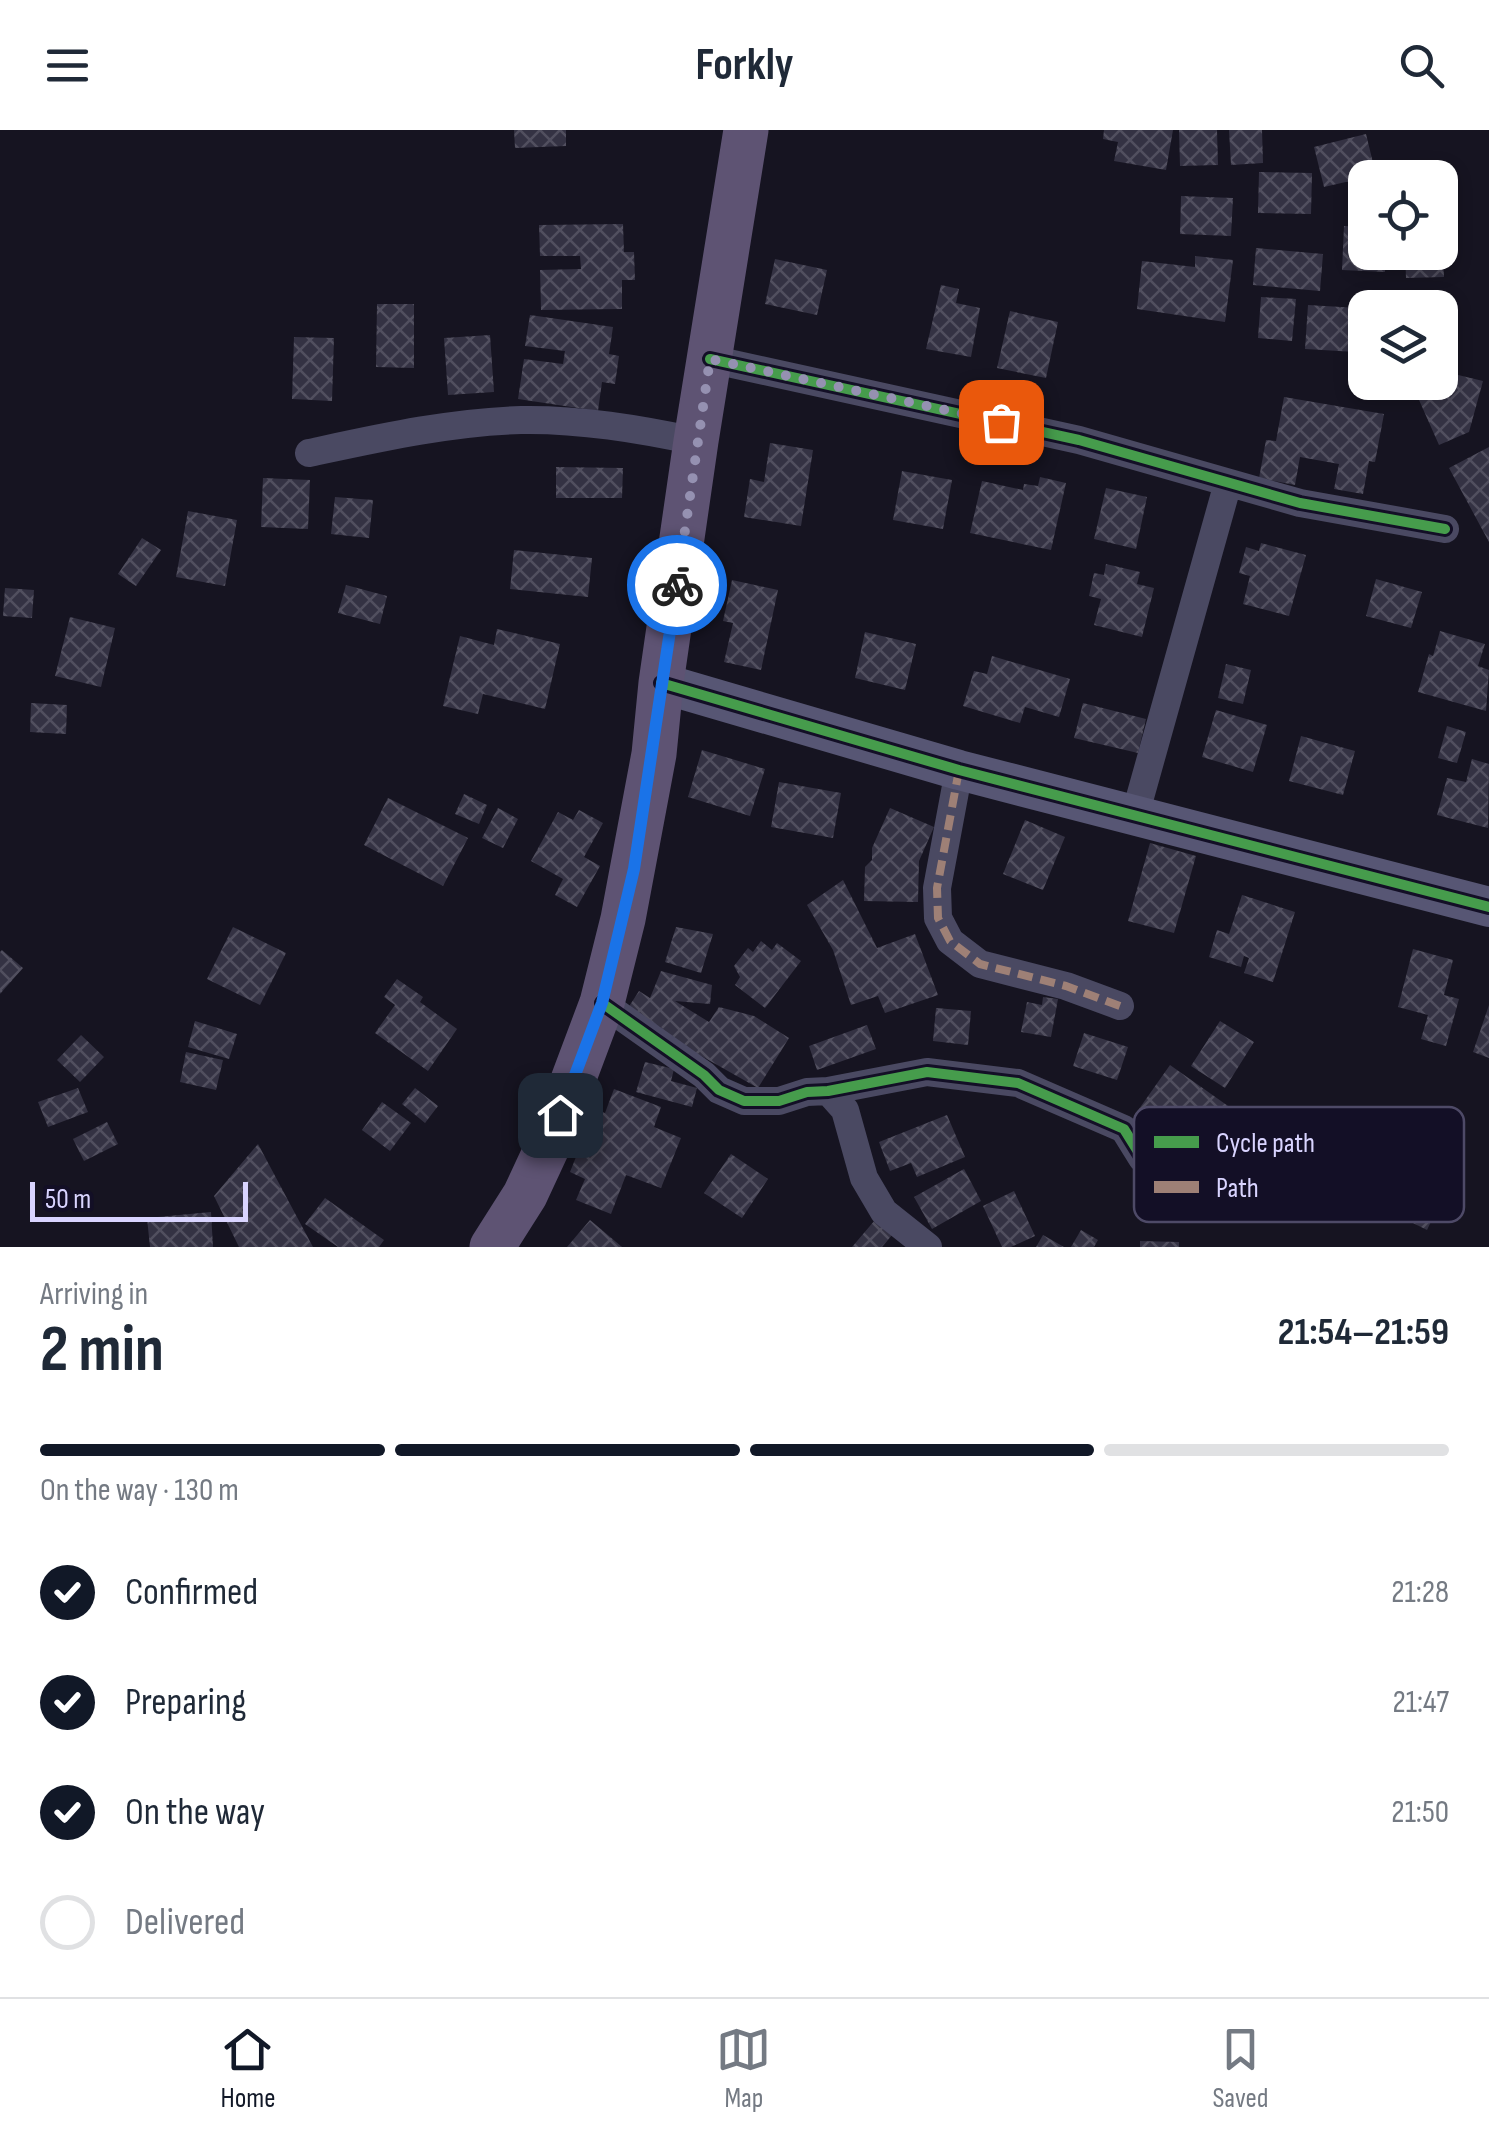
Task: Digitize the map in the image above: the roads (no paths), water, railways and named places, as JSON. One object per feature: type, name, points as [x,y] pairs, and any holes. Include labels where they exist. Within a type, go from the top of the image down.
[{"type":"main road","points":[[492,1247],[525,1195],[551,1139],[602,1003],[634,869],[746,130]]},
{"type":"street","points":[[710,359],[1079,440],[1300,503],[1445,529]]},
{"type":"street","points":[[309,453],[421,430],[522,420],[626,427],[696,441]]},
{"type":"street","points":[[1135,815],[1228,483]]},
{"type":"street","points":[[660,683],[959,770],[1489,907]]},
{"type":"street","points":[[959,770],[937,888],[938,918],[950,942],[980,964],[1066,986],[1120,1006]]},
{"type":"street","points":[[602,1003],[704,1074],[719,1090],[744,1100],[779,1101],[807,1092],[828,1092],[926,1072],[1018,1083],[1124,1128],[1134,1145]]},
{"type":"street","points":[[828,1092],[845,1110],[864,1178],[884,1212],[928,1247]]}]
